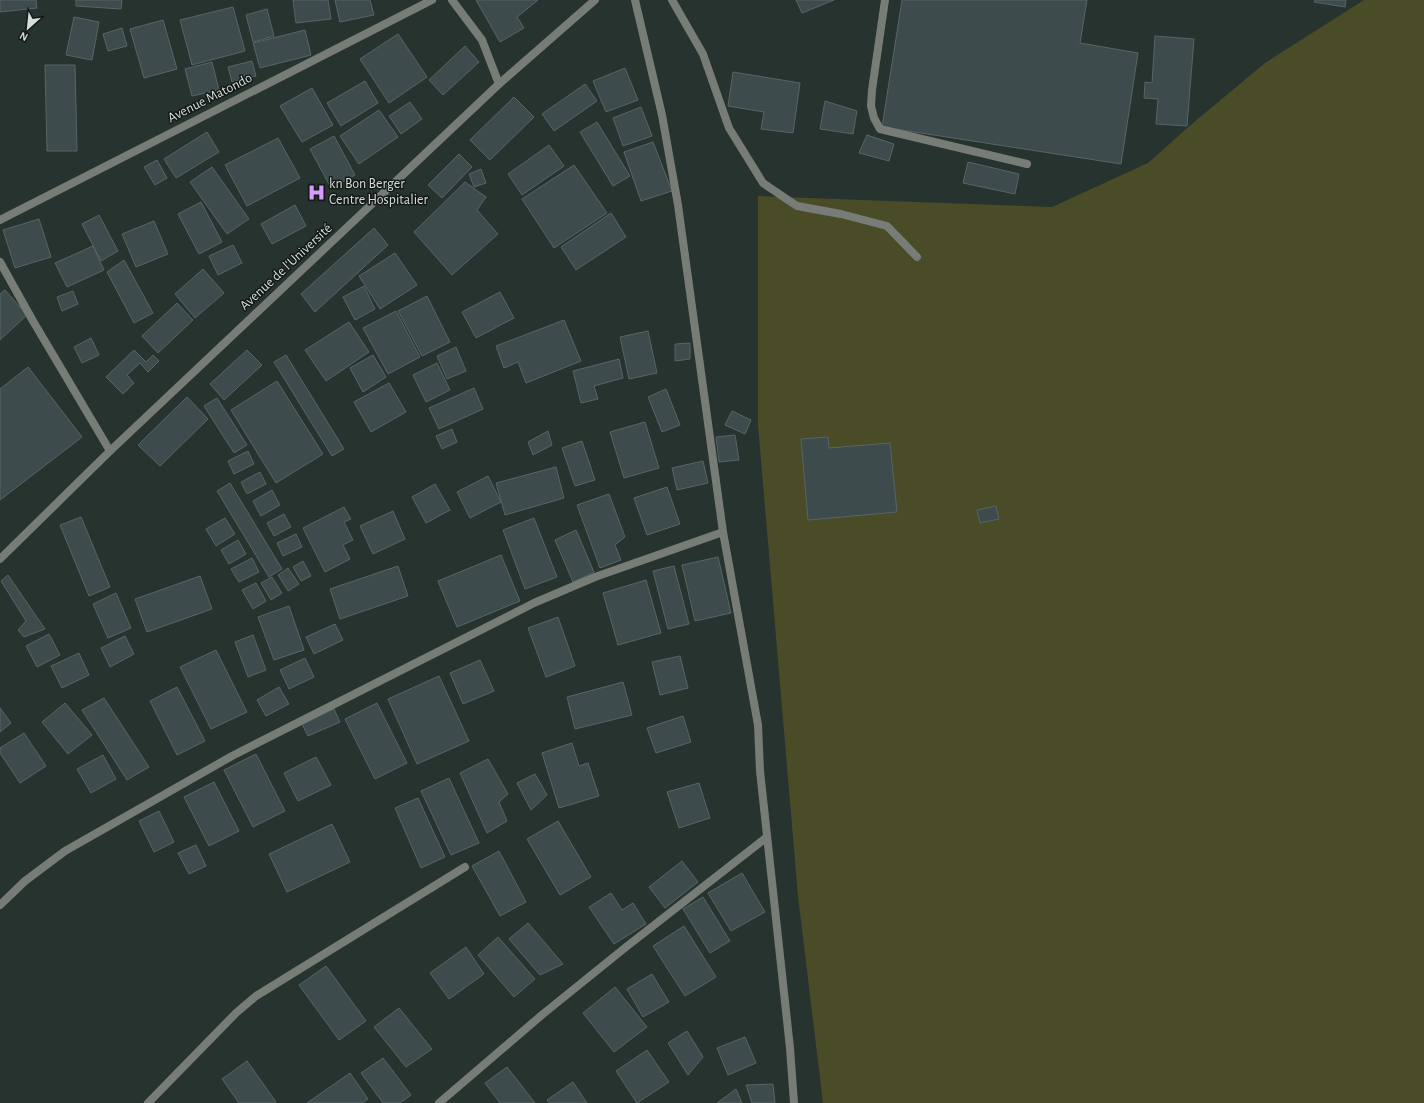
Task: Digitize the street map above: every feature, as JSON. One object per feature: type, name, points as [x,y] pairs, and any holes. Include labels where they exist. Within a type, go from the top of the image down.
[{"type":"street","name":"Avenue Matondo","points":[[0,220],[432,0]]},
{"type":"street","points":[[452,0],[482,40],[499,84]]},
{"type":"street","name":"Avenue de l'Université","points":[[0,559],[110,451],[499,84],[595,0]]},
{"type":"street","points":[[635,0],[662,115],[678,205],[723,532],[758,725],[760,771],[790,1048],[794,1103]]},
{"type":"street","points":[[672,0],[703,54],[729,128],[763,183],[797,206],[842,214],[887,226],[917,257]]},
{"type":"street","points":[[885,0],[871,106],[874,118],[880,129],[1027,164]]},
{"type":"street","points":[[0,262],[110,451]]},
{"type":"street","points":[[0,905],[25,881],[65,851],[232,756],[534,603],[594,577],[723,532]]},
{"type":"street","points":[[438,1103],[543,1014],[767,837]]},
{"type":"street","points":[[148,1103],[231,1018],[256,996],[465,867]]},
{"type":"green space","points":[[1364,0],[1424,0],[1424,1103],[823,1103],[798,896],[758,425],[758,196],[1052,207],[1148,163],[1265,63]]},
{"type":"building","points":[[0,0],[36,0],[37,8],[0,12]]},
{"type":"building","points":[[76,0],[122,0],[121,9],[76,6]]},
{"type":"building","points":[[293,0],[328,0],[331,19],[296,23]]},
{"type":"building","points":[[335,0],[370,0],[374,15],[340,22]]},
{"type":"building","points":[[476,0],[538,0],[517,17],[524,28],[500,42]]},
{"type":"building","points":[[796,0],[834,0],[802,13]]},
{"type":"building","points":[[902,0],[1087,0],[1080,43],[1138,53],[1121,164],[882,127]]},
{"type":"building","points":[[1315,0],[1346,0],[1345,7],[1314,2]]},
{"type":"building","points":[[233,7],[245,51],[192,65],[180,20]]},
{"type":"building","points":[[267,9],[274,36],[253,42],[246,15]]},
{"type":"building","points":[[74,17],[99,22],[92,60],[66,55]]},
{"type":"building","points":[[163,20],[177,69],[144,78],[130,29]]},
{"type":"building","points":[[122,28],[127,46],[108,51],[103,34]]},
{"type":"building","points":[[305,30],[311,55],[260,68],[253,43]]},
{"type":"building","points":[[398,34],[427,77],[389,103],[360,59]]},
{"type":"building","points":[[1155,36],[1194,39],[1187,126],[1156,124],[1158,99],[1144,98],[1145,82],[1152,83]]},
{"type":"building","points":[[465,46],[479,62],[443,95],[429,80]]},
{"type":"building","points":[[252,61],[256,76],[232,82],[228,67]]},
{"type":"building","points":[[212,62],[219,90],[192,96],[185,69]]},
{"type":"building","points":[[45,65],[75,65],[77,151],[47,151]]},
{"type":"building","points":[[625,68],[638,100],[606,112],[593,81]]},
{"type":"building","points":[[733,72],[800,83],[793,133],[761,129],[764,112],[728,106]]},
{"type":"building","points":[[365,81],[378,103],[341,126],[327,103]]},
{"type":"building","points":[[585,84],[597,101],[554,131],[542,114]]},
{"type":"building","points":[[312,88],[333,125],[302,142],[280,106]]},
{"type":"building","points":[[514,97],[534,117],[490,160],[470,140]]},
{"type":"building","points":[[825,101],[857,111],[853,134],[820,129]]},
{"type":"building","points":[[410,102],[422,119],[401,134],[389,116]]},
{"type":"building","points":[[641,107],[652,136],[623,146],[613,118]]},
{"type":"building","points":[[379,110],[398,137],[359,164],[340,136]]},
{"type":"building","points":[[597,122],[630,176],[613,186],[580,132]]},
{"type":"building","points":[[207,132],[219,152],[176,178],[164,159]]},
{"type":"building","points":[[867,135],[894,144],[889,161],[859,153]]},
{"type":"building","points":[[334,136],[355,175],[331,188],[310,149]]},
{"type":"building","points":[[278,138],[300,178],[247,206],[225,165]]},
{"type":"building","points":[[653,142],[672,191],[641,201],[624,152]]},
{"type":"building","points":[[549,145],[564,166],[522,195],[508,174]]},
{"type":"building","points":[[459,154],[472,167],[442,198],[428,185]]},
{"type":"building","points":[[157,160],[167,178],[155,185],[144,167]]},
{"type":"building","points":[[968,162],[1019,174],[1015,194],[963,183]]},
{"type":"building","points":[[574,165],[607,213],[554,248],[522,199]]},
{"type":"building","points":[[212,167],[249,219],[227,234],[190,182]]},
{"type":"building","points":[[481,169],[486,183],[474,187],[469,174]]},
{"type":"building","points":[[465,182],[486,197],[477,210],[498,234],[452,275],[414,232]]},
{"type":"building","points":[[201,202],[222,242],[199,254],[178,214]]},
{"type":"building","points":[[295,205],[306,226],[272,244],[261,224]]},
{"type":"building","points":[[611,213],[626,237],[576,270],[561,247]]},
{"type":"building","points":[[99,215],[118,251],[101,261],[82,224]]},
{"type":"building","points":[[39,219],[51,257],[15,268],[3,230]]},
{"type":"building","points":[[154,221],[168,254],[136,267],[122,234]]},
{"type":"building","points":[[374,228],[388,245],[315,312],[301,294]]},
{"type":"building","points":[[233,245],[242,263],[218,275],[209,256]]},
{"type":"building","points":[[93,246],[104,270],[67,287],[55,263]]},
{"type":"building","points":[[395,253],[417,285],[380,309],[359,276]]},
{"type":"building","points":[[124,260],[153,313],[134,323],[107,272]]},
{"type":"building","points":[[203,269],[224,293],[195,318],[175,294]]},
{"type":"building","points":[[364,286],[375,309],[355,320],[343,297]]},
{"type":"building","points":[[5,290],[27,315],[0,340],[0,294]]},
{"type":"building","points":[[73,291],[78,304],[62,311],[57,297]]},
{"type":"building","points":[[500,292],[514,318],[476,338],[462,312]]},
{"type":"building","points":[[427,296],[450,342],[422,356],[398,311]]},
{"type":"building","points":[[177,303],[193,320],[158,353],[142,336]]},
{"type":"building","points":[[396,311],[420,357],[388,374],[363,328]]},
{"type":"building","points":[[564,320],[581,361],[526,383],[518,362],[504,368],[496,346]]},
{"type":"building","points":[[349,322],[369,352],[326,381],[305,350]]},
{"type":"building","points":[[648,331],[657,373],[629,379],[620,337]]},
{"type":"building","points":[[91,338],[99,355],[82,363],[74,347]]},
{"type":"building","points":[[690,343],[690,359],[675,361],[675,344]]},
{"type":"building","points":[[456,347],[466,371],[447,379],[437,356]]},
{"type":"building","points":[[134,350],[146,362],[153,355],[159,361],[148,372],[140,363],[127,375],[134,383],[123,394],[106,377]]},
{"type":"building","points":[[247,350],[262,365],[224,400],[210,384]]},
{"type":"building","points":[[286,355],[344,449],[332,456],[274,362]]},
{"type":"building","points":[[373,355],[386,377],[363,392],[350,368]]},
{"type":"building","points":[[619,359],[623,378],[594,386],[598,399],[581,403],[573,371]]},
{"type":"building","points":[[437,363],[450,390],[426,402],[413,375]]},
{"type":"building","points":[[28,367],[82,437],[0,500],[0,389]]},
{"type":"building","points":[[277,381],[323,454],[276,483],[231,410]]},
{"type":"building","points":[[389,383],[406,412],[371,432],[354,402]]},
{"type":"building","points":[[474,388],[483,409],[439,429],[429,408]]},
{"type":"building","points":[[666,389],[680,425],[662,432],[648,397]]},
{"type":"building","points":[[187,397],[208,419],[160,466],[138,445]]},
{"type":"building","points":[[217,398],[247,445],[234,453],[204,406]]},
{"type":"building","points":[[732,411],[751,420],[745,434],[725,425]]},
{"type":"building","points":[[645,422],[659,468],[624,478],[610,432]]},
{"type":"building","points":[[452,429],[457,442],[442,449],[436,436]]},
{"type":"building","points":[[548,431],[552,445],[533,455],[528,442]]},
{"type":"building","points":[[735,435],[739,460],[719,462],[716,437]]},
{"type":"building","points":[[828,437],[829,448],[890,443],[897,512],[808,520],[801,439]]},
{"type":"building","points":[[582,441],[595,480],[575,486],[562,448]]},
{"type":"building","points":[[248,451],[254,464],[234,474],[228,461]]},
{"type":"building","points":[[703,461],[708,483],[677,490],[672,468]]},
{"type":"building","points":[[556,467],[564,498],[505,515],[496,483]]},
{"type":"building","points":[[260,472],[266,484],[247,494],[241,482]]},
{"type":"building","points":[[488,476],[501,502],[470,518],[457,492]]},
{"type":"building","points":[[230,483],[282,569],[269,577],[217,491]]},
{"type":"building","points":[[435,484],[450,510],[426,523],[412,497]]},
{"type":"building","points":[[667,487],[680,524],[647,535],[634,498]]},
{"type":"building","points":[[272,490],[280,505],[261,516],[253,501]]},
{"type":"building","points":[[609,494],[625,537],[615,545],[621,560],[600,568],[577,505]]},
{"type":"building","points":[[996,506],[999,519],[980,523],[977,510]]},
{"type":"building","points":[[344,507],[351,519],[344,522],[353,540],[343,545],[350,559],[325,572],[303,528]]},
{"type":"building","points":[[393,511],[405,539],[373,554],[360,526]]},
{"type":"building","points":[[284,514],[291,527],[274,536],[267,523]]},
{"type":"building","points":[[81,517],[110,587],[89,596],[60,525]]},
{"type":"building","points":[[225,518],[235,534],[216,546],[206,529]]},
{"type":"building","points":[[534,518],[557,577],[525,589],[503,530]]},
{"type":"building","points":[[576,530],[594,572],[573,582],[555,540]]},
{"type":"building","points":[[296,534],[302,547],[283,556],[277,543]]},
{"type":"building","points":[[238,540],[246,554],[229,564],[221,550]]},
{"type":"building","points":[[501,555],[520,601],[457,627],[438,581]]},
{"type":"building","points":[[718,557],[731,613],[695,621],[682,565]]},
{"type":"building","points":[[252,558],[259,572],[239,582],[231,569]]},
{"type":"building","points":[[303,561],[311,576],[301,581],[293,567]]},
{"type":"building","points":[[398,566],[408,596],[340,619],[330,589]]},
{"type":"building","points":[[674,566],[689,624],[668,629],[653,571]]},
{"type":"building","points":[[288,568],[299,584],[288,591],[278,575]]},
{"type":"building","points":[[8,575],[45,629],[24,637],[18,630],[26,621],[1,581]]},
{"type":"building","points":[[200,576],[212,609],[147,632],[135,599]]},
{"type":"building","points":[[272,577],[282,593],[271,600],[261,583]]},
{"type":"building","points":[[646,580],[661,633],[618,645],[603,593]]},
{"type":"building","points":[[256,583],[266,601],[253,609],[242,590]]},
{"type":"building","points":[[116,593],[131,628],[108,638],[93,604]]},
{"type":"building","points":[[289,606],[304,650],[274,660],[258,617]]},
{"type":"building","points":[[558,617],[575,666],[546,677],[528,628]]},
{"type":"building","points":[[335,624],[343,640],[314,654],[306,637]]},
{"type":"building","points":[[49,634],[60,655],[37,667],[26,646]]},
{"type":"building","points":[[253,635],[266,670],[248,677],[235,642]]},
{"type":"building","points":[[125,636],[134,654],[110,667],[101,648]]},
{"type":"building","points":[[216,650],[247,712],[211,729],[180,667]]},
{"type":"building","points":[[79,653],[89,675],[62,688],[51,666]]},
{"type":"building","points":[[680,656],[688,688],[660,695],[652,662]]},
{"type":"building","points":[[305,658],[314,677],[289,689],[280,670]]},
{"type":"building","points":[[480,660],[494,691],[463,704],[450,673]]},
{"type":"building","points":[[439,676],[469,741],[417,764],[388,699]]},
{"type":"building","points":[[623,682],[632,715],[575,729],[567,697]]},
{"type":"building","points":[[177,687],[205,741],[177,755],[150,701]]},
{"type":"building","points":[[279,687],[289,704],[266,716],[257,700]]},
{"type":"building","points":[[104,698],[149,767],[127,780],[82,710]]},
{"type":"building","points":[[65,703],[92,735],[68,754],[42,722]]},
{"type":"building","points":[[377,703],[407,763],[375,779],[345,719]]},
{"type":"building","points":[[0,708],[11,723],[0,732]]},
{"type":"building","points":[[334,709],[340,722],[308,736],[301,722]]},
{"type":"building","points":[[683,716],[691,742],[656,753],[647,728]]},
{"type":"building","points":[[24,733],[46,766],[20,783],[0,753],[0,748]]},
{"type":"building","points":[[572,743],[579,766],[588,763],[599,796],[559,808],[542,753]]},
{"type":"building","points":[[256,754],[285,811],[253,827],[224,770]]},
{"type":"building","points":[[103,755],[116,779],[91,793],[77,769]]},
{"type":"building","points":[[316,757],[331,785],[298,801],[284,773]]},
{"type":"building","points":[[488,759],[508,794],[499,802],[507,821],[487,833],[460,773]]},
{"type":"building","points":[[535,774],[547,795],[531,810],[517,783]]},
{"type":"building","points":[[449,778],[479,843],[451,855],[421,791]]},
{"type":"building","points":[[214,782],[239,831],[209,846],[184,797]]},
{"type":"building","points":[[699,783],[710,818],[679,828],[667,792]]},
{"type":"building","points":[[418,798],[445,857],[421,868],[395,808]]},
{"type":"building","points":[[159,811],[174,842],[154,852],[139,821]]},
{"type":"building","points":[[558,821],[591,877],[560,895],[527,839]]},
{"type":"building","points":[[332,824],[350,862],[287,892],[269,854]]},
{"type":"building","points":[[196,845],[206,866],[189,874],[178,853]]},
{"type":"building","points":[[499,851],[526,902],[500,916],[472,866]]},
{"type":"building","points":[[682,861],[698,882],[665,908],[649,887]]},
{"type":"building","points":[[742,873],[765,912],[731,931],[708,893]]},
{"type":"building","points":[[611,893],[622,910],[633,903],[646,924],[614,944],[589,907]]},
{"type":"building","points":[[703,897],[730,941],[710,953],[683,909]]},
{"type":"building","points":[[528,923],[563,964],[540,975],[509,939]]},
{"type":"building","points":[[684,926],[716,977],[685,996],[653,946]]},
{"type":"building","points":[[498,937],[535,979],[514,997],[478,955]]},
{"type":"building","points":[[466,947],[484,974],[449,999],[430,973]]},
{"type":"building","points":[[326,966],[366,1021],[339,1040],[299,985]]},
{"type":"building","points":[[652,974],[669,1002],[643,1017],[627,989]]},
{"type":"building","points":[[615,987],[647,1027],[614,1052],[583,1013]]},
{"type":"building","points":[[399,1008],[432,1049],[406,1067],[374,1027]]},
{"type":"building","points":[[687,1031],[703,1057],[688,1075],[668,1043]]},
{"type":"building","points":[[745,1037],[756,1063],[728,1075],[717,1048]]},
{"type":"building","points":[[647,1050],[669,1082],[637,1103],[616,1071]]},
{"type":"building","points":[[383,1058],[411,1095],[400,1103],[383,1103],[361,1073]]},
{"type":"building","points":[[247,1061],[276,1102],[239,1103],[222,1079]]},
{"type":"building","points":[[507,1067],[535,1103],[500,1103],[485,1083]]},
{"type":"building","points":[[350,1073],[368,1099],[362,1103],[307,1103]]},
{"type":"building","points":[[573,1082],[587,1103],[549,1103],[547,1100]]},
{"type":"building","points":[[773,1084],[775,1103],[752,1103],[746,1085]]},
{"type":"building","points":[[736,1089],[742,1103],[717,1103]]},
{"type":"place","name":"kn Bon Berger Centre Hospitalier","points":[[316,192]]}]
